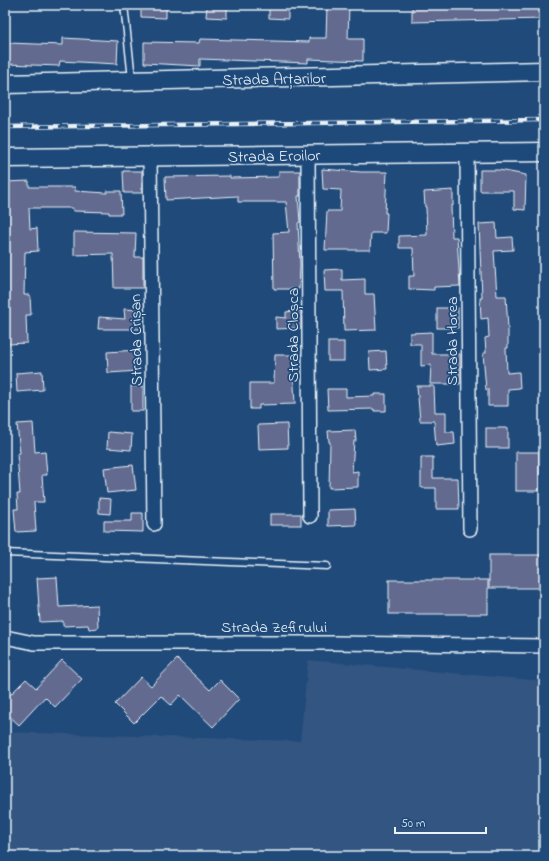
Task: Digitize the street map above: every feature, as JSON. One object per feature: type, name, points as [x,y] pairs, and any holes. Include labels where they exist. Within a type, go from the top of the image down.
[{"type":"street","name":"Strada Arțarilor","points":[[5,84],[544,71]]},
{"type":"street","name":"Strada Eroilor","points":[[5,158],[544,152]]},
{"type":"street","name":"Strada Horea","points":[[467,153],[470,529]]},
{"type":"street","name":"Strada Cloșca","points":[[308,154],[310,516]]},
{"type":"street","name":"Strada Crișan","points":[[150,156],[154,524]]},
{"type":"street","name":"Strada Zefirului","points":[[5,637],[34,644],[335,643],[544,646]]},
{"type":"lane","points":[[124,5],[133,81]]},
{"type":"lane","points":[[5,553],[327,566]]},
{"type":"shaded area","points":[[308,660],[544,681],[544,856],[5,856],[5,732],[300,741]]},
{"type":"building","points":[[141,5],[166,5],[166,18],[141,17]]},
{"type":"building","points":[[207,5],[227,5],[227,18],[206,17]]},
{"type":"building","points":[[269,5],[288,5],[288,19],[269,18]]},
{"type":"building","points":[[327,5],[349,5],[348,39],[363,39],[363,61],[308,59],[308,63],[200,59],[200,66],[144,63],[144,42],[199,43],[200,39],[309,42],[309,38],[326,38]]},
{"type":"building","points":[[412,5],[544,5],[544,19],[412,22]]},
{"type":"building","points":[[63,38],[118,41],[117,64],[60,61],[59,66],[7,64],[8,43],[63,45]]},
{"type":"building","points":[[322,169],[387,172],[385,213],[387,213],[386,233],[371,233],[370,250],[325,250],[327,211],[340,211],[341,190],[323,189]]},
{"type":"building","points":[[480,170],[499,170],[526,175],[525,210],[514,209],[514,191],[480,191]]},
{"type":"building","points":[[123,171],[142,171],[142,193],[124,193]]},
{"type":"building","points":[[279,171],[300,171],[300,196],[298,196],[300,222],[298,223],[300,265],[299,289],[274,289],[273,233],[289,232],[286,202],[238,202],[238,196],[166,200],[165,177],[279,177]]},
{"type":"building","points":[[29,181],[29,187],[75,187],[75,191],[107,193],[107,191],[121,191],[122,214],[109,214],[109,212],[73,211],[73,208],[29,208],[30,229],[37,228],[38,251],[25,252],[24,295],[30,295],[31,315],[26,315],[27,343],[8,344],[6,326],[8,326],[6,297],[7,253],[5,230],[8,230],[6,182]]},
{"type":"building","points":[[453,190],[453,206],[451,206],[452,237],[457,237],[460,286],[434,287],[434,290],[409,289],[409,276],[414,276],[413,248],[399,248],[399,236],[427,235],[424,192]]},
{"type":"building","points":[[496,223],[497,238],[512,237],[513,250],[494,251],[497,296],[506,296],[508,328],[508,348],[506,348],[507,373],[519,372],[520,388],[508,389],[508,406],[488,406],[488,389],[486,390],[483,353],[486,353],[485,338],[489,337],[488,318],[481,319],[480,298],[482,298],[479,224]]},
{"type":"building","points":[[74,232],[136,233],[135,257],[143,257],[143,288],[114,288],[113,254],[74,255]]},
{"type":"building","points":[[342,269],[342,280],[365,279],[365,294],[374,294],[376,330],[344,331],[343,291],[325,291],[324,270]]},
{"type":"building","points":[[437,308],[458,308],[458,328],[437,328]]},
{"type":"building","points":[[124,309],[140,310],[140,329],[98,329],[99,317],[125,319]]},
{"type":"building","points":[[301,310],[301,328],[276,329],[276,317],[286,318],[286,312]]},
{"type":"building","points":[[432,332],[432,354],[460,354],[460,384],[430,384],[431,365],[421,366],[421,344],[410,344],[410,333]]},
{"type":"building","points":[[328,342],[344,342],[344,361],[328,361]]},
{"type":"building","points":[[138,350],[139,371],[108,373],[107,352]]},
{"type":"building","points":[[386,351],[387,369],[370,370],[369,352]]},
{"type":"building","points":[[275,355],[297,355],[297,367],[293,367],[295,404],[259,405],[259,409],[250,409],[250,383],[274,383]]},
{"type":"building","points":[[42,371],[43,390],[17,392],[16,373]]},
{"type":"building","points":[[131,386],[143,386],[143,411],[131,411]]},
{"type":"building","points":[[417,386],[434,386],[435,412],[446,412],[446,432],[454,432],[455,444],[436,446],[434,421],[420,421]]},
{"type":"building","points":[[327,389],[346,389],[346,397],[386,394],[386,411],[374,411],[374,409],[328,410]]},
{"type":"building","points":[[33,423],[35,452],[45,451],[47,475],[42,475],[44,502],[34,502],[36,531],[16,532],[14,509],[18,509],[17,494],[20,494],[17,454],[20,453],[17,424]]},
{"type":"building","points":[[287,424],[288,448],[259,449],[258,425]]},
{"type":"building","points":[[486,428],[508,428],[508,448],[486,448]]},
{"type":"building","points":[[355,430],[356,441],[354,441],[352,472],[358,471],[358,487],[329,488],[330,442],[328,431]]},
{"type":"building","points":[[108,432],[132,434],[131,450],[107,448]]},
{"type":"building","points":[[516,452],[539,452],[539,491],[516,491]]},
{"type":"building","points":[[421,457],[433,457],[433,478],[458,478],[459,509],[436,509],[436,488],[421,488]]},
{"type":"building","points":[[133,465],[136,490],[107,493],[104,468]]},
{"type":"building","points":[[99,498],[111,499],[110,514],[99,513]]},
{"type":"building","points":[[355,509],[356,525],[328,526],[328,510]]},
{"type":"building","points":[[132,513],[143,513],[143,532],[104,531],[104,521],[132,521]]},
{"type":"building","points":[[270,514],[301,514],[301,525],[270,525]]},
{"type":"building","points":[[489,555],[544,555],[544,588],[489,588]]},
{"type":"building","points":[[57,577],[59,607],[97,605],[98,628],[89,629],[88,625],[63,626],[63,621],[40,622],[37,578]]},
{"type":"building","points":[[389,580],[488,580],[488,614],[389,614]]},
{"type":"building","points":[[177,659],[210,690],[220,680],[239,699],[213,727],[180,695],[171,705],[161,696],[134,723],[115,704],[141,677],[151,686]]},
{"type":"building","points":[[62,660],[82,679],[55,707],[45,697],[19,725],[5,712],[5,700],[26,679],[36,688]]},
{"type":"railway","points":[[5,127],[544,120]]}]
